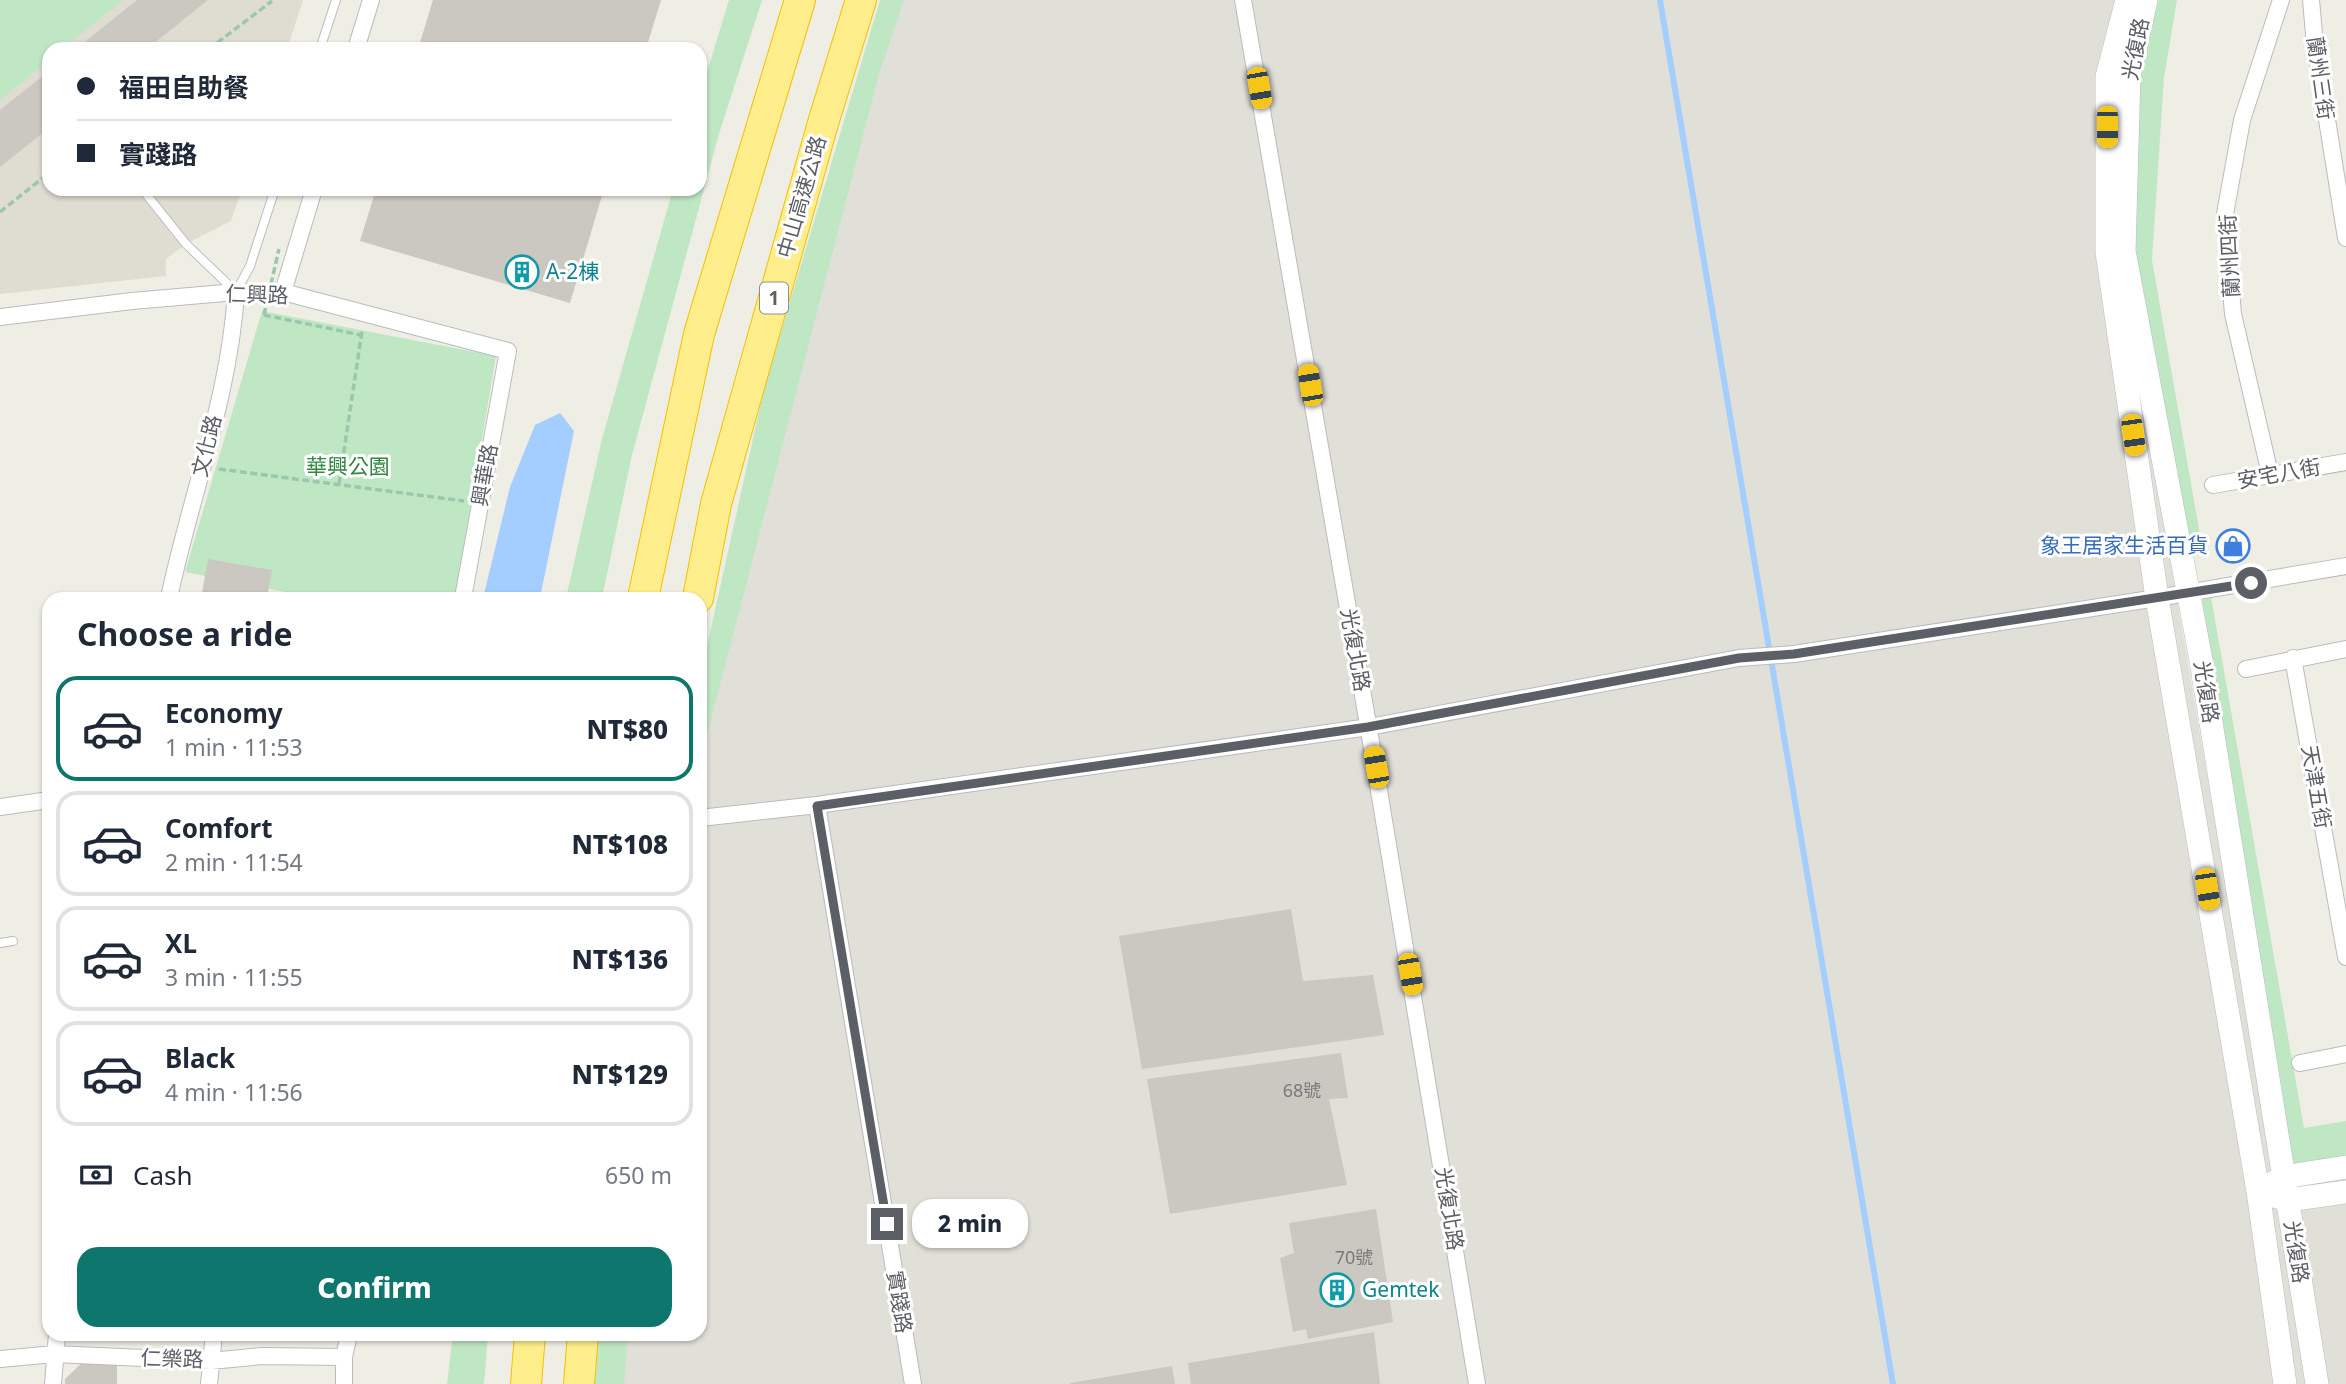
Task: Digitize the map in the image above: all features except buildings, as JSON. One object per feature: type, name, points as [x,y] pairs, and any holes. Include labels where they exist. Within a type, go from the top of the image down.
[{"type":"highway","points":[[644,592],[699,334],[800,0]]},
{"type":"highway","name":"中山高速公路","points":[[699,592],[716,504],[823,123],[861,0]]},
{"type":"highway","points":[[526,1384],[529,1341]]},
{"type":"highway","points":[[579,1384],[582,1341]]},
{"type":"street","points":[[358,42],[371,0]]},
{"type":"street","name":"光復北路","points":[[1243,0],[1477,1384]]},
{"type":"street","name":"光復路","points":[[2127,0],[2107,77],[2106,252],[2157,598],[2258,1191],[2285,1384]]},
{"type":"street","name":"光復路","points":[[2146,0],[2129,76],[2124,251],[2189,593],[2317,1384]]},
{"type":"street","name":"蘭州四街","points":[[2270,474],[2233,314],[2225,214],[2242,120],[2281,0]]},
{"type":"street","name":"蘭州三街","points":[[2311,0],[2315,45],[2346,238]]},
{"type":"street","points":[[283,292],[312,196]]},
{"type":"street","name":"仁興路","points":[[0,317],[132,301],[236,292],[283,292],[508,351]]},
{"type":"street","name":"文化路","points":[[171,592],[223,384],[233,332],[236,292]]},
{"type":"street","name":"興華路","points":[[464,592],[508,351]]},
{"type":"street","name":"安宅八街","points":[[2213,485],[2346,463]]},
{"type":"street","points":[[707,817],[817,806],[1368,727],[1739,658],[1794,654],[2346,566]]},
{"type":"street","points":[[2246,669],[2346,649]]},
{"type":"street","name":"天津五街","points":[[2293,658],[2346,957]]},
{"type":"street","points":[[0,807],[42,801]]},
{"type":"street","name":"實踐路","points":[[817,806],[913,1384]]},
{"type":"street","points":[[2300,1063],[2346,1054]]},
{"type":"street","points":[[2258,1191],[2284,1177],[2346,1167]]},
{"type":"street","points":[[2258,1191],[2288,1200],[2346,1192]]},
{"type":"street","points":[[53,1384],[56,1341]]},
{"type":"street","points":[[209,1384],[213,1341]]},
{"type":"street","points":[[344,1384],[344,1357],[347,1341]]},
{"type":"street","name":"仁樂路","points":[[0,1359],[54,1354],[211,1361],[262,1356],[344,1357]]},
{"type":"lane","points":[[322,42],[336,0]]},
{"type":"lane","points":[[148,196],[186,244],[236,292],[250,267],[273,196]]},
{"type":"lane","points":[[0,943],[13,941]]},
{"type":"path","points":[[218,42],[272,1]]},
{"type":"path","points":[[0,212],[42,179]]},
{"type":"path","points":[[279,249],[264,315],[361,333],[339,484]]},
{"type":"path","points":[[209,468],[470,502]]},
{"type":"shaded area","points":[[0,0],[303,0],[289,42],[42,42],[42,196],[240,196],[231,221],[186,244],[166,259],[166,276],[0,294]]},
{"type":"shaded area","points":[[893,0],[2137,0],[2118,256],[2278,1188],[2346,1177],[2346,1384],[615,1384],[621,1341],[707,1341],[707,734]]},
{"type":"green space","points":[[0,0],[123,0],[71,42],[42,42],[42,66],[0,100]]},
{"type":"green space","points":[[729,0],[762,0],[707,178],[707,72]]},
{"type":"green space","points":[[880,0],[904,0],[879,74],[707,735],[707,646],[764,389]]},
{"type":"green space","points":[[2149,0],[2177,0],[2164,78],[2152,260],[2203,552],[2186,555],[2127,251],[2133,76]]},
{"type":"green space","points":[[671,196],[702,196],[632,455],[603,592],[567,592],[602,439]]},
{"type":"green space","name":"華興公園","points":[[262,311],[496,356],[456,592],[285,592],[185,572]]},
{"type":"green space","points":[[2210,591],[2304,1128],[2346,1121],[2346,1158],[2288,1167],[2193,594]]},
{"type":"green space","points":[[452,1341],[487,1341],[484,1384],[447,1384]]},
{"type":"green space","points":[[595,1341],[627,1341],[624,1384],[592,1384]]},
{"type":"water","points":[[560,413],[574,431],[541,592],[484,592],[510,487],[535,425]]},
{"type":"waterway","points":[[1660,0],[1893,1384]]},
{"type":"place","name":"A-2棟","points":[[522,272]]},
{"type":"place","name":"象王居家生活百貨","points":[[2233,546]]},
{"type":"place","name":"Gemtek","points":[[1337,1290]]},
{"type":"route","points":[[887,1224],[817,806],[1368,727],[1739,658],[1794,654],[2251,583]]}]
